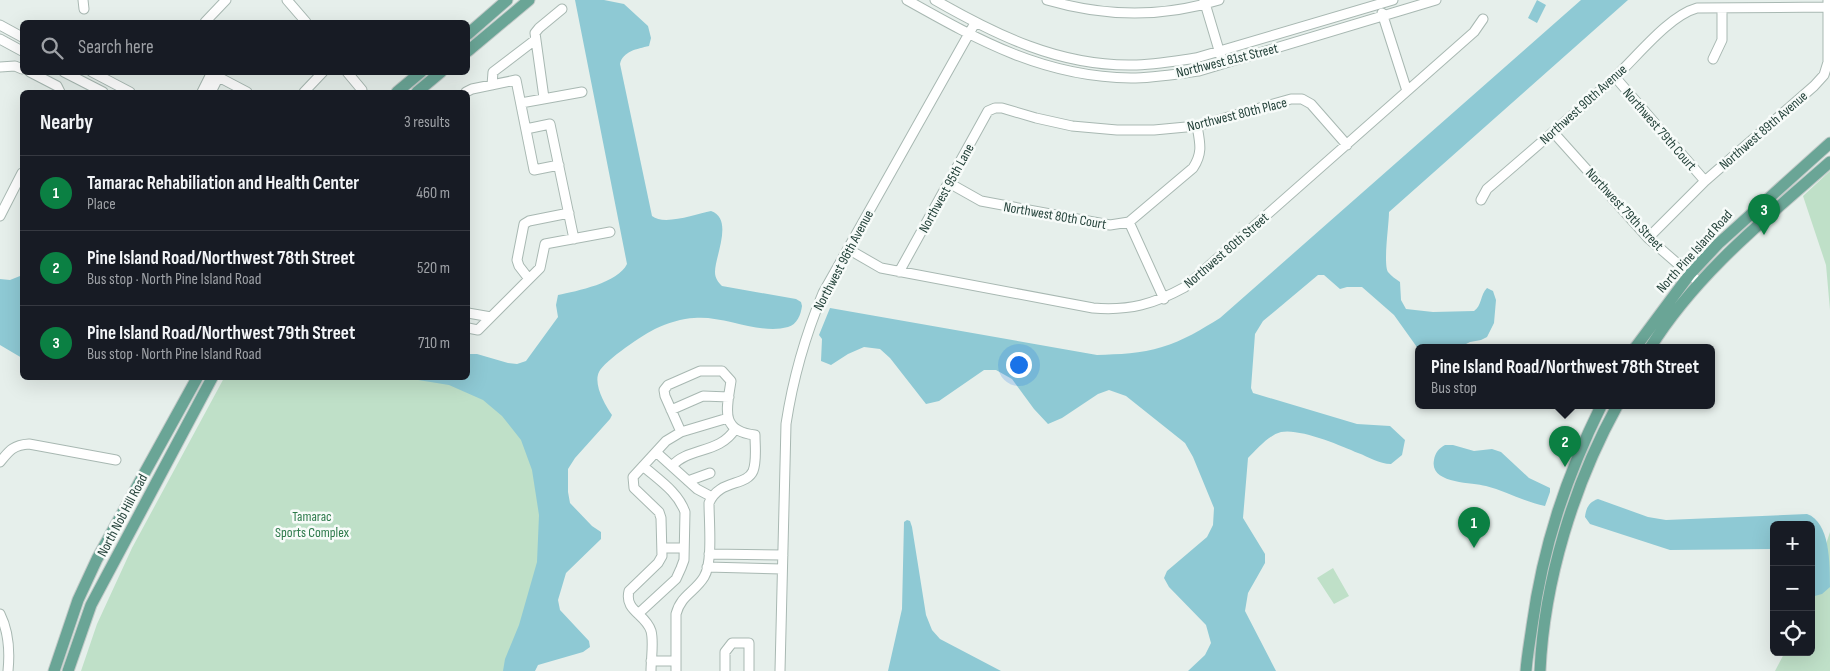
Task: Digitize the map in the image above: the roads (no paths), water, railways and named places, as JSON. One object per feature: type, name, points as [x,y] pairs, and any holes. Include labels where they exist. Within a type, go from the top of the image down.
[{"type":"main road","points":[[470,32],[508,0]]},
{"type":"main road","points":[[470,49],[529,0]]},
{"type":"main road","points":[[399,90],[417,75]]},
{"type":"main road","points":[[420,90],[438,75]]},
{"type":"main road","name":"North Pine Island Road","points":[[1638,344],[1690,274],[1718,244],[1830,143]]},
{"type":"main road","name":"North Pine Island Road","points":[[1653,344],[1674,314],[1727,253],[1830,162]]},
{"type":"main road","name":"North Nob Hill Road","points":[[54,671],[78,600],[97,559],[196,380]]},
{"type":"main road","name":"North Nob Hill Road","points":[[68,671],[91,605],[211,380]]},
{"type":"main road","points":[[1526,671],[1540,574],[1552,528],[1565,486],[1600,409]]},
{"type":"main road","points":[[1540,671],[1546,617],[1565,532],[1592,457],[1616,409]]},
{"type":"street","points":[[208,20],[226,0]]},
{"type":"street","points":[[287,0],[304,20]]},
{"type":"street","name":"Northwest 81st Street","points":[[907,0],[968,35],[1035,63],[1068,71],[1131,78],[1199,71],[1436,0]]},
{"type":"street","name":"Northwest 81st Street","points":[[935,0],[1010,40],[1038,50],[1070,59],[1131,65],[1166,63],[1196,58],[1378,2],[1393,0]]},
{"type":"street","points":[[1047,0],[1079,9],[1139,14],[1169,12],[1219,0]]},
{"type":"street","points":[[1205,2],[1223,64]]},
{"type":"street","points":[[1378,2],[1407,91]]},
{"type":"street","points":[[1713,59],[1722,40],[1722,9],[1829,5]]},
{"type":"street","name":"Northwest 89th Avenue","points":[[1648,238],[1706,181],[1814,86],[1824,75],[1828,62],[1829,5]]},
{"type":"street","name":"Northwest 90th Avenue","points":[[1481,200],[1486,189],[1553,132],[1615,77],[1646,45],[1688,10],[1697,8],[1722,9]]},
{"type":"street","points":[[544,98],[535,40],[536,33],[539,28],[562,9]]},
{"type":"street","name":"Northwest 80th Street","points":[[848,249],[881,268],[1093,308],[1115,310],[1135,308],[1164,299],[1185,286],[1347,145],[1474,32],[1483,19]]},
{"type":"street","name":"Northwest 96th Avenue","points":[[780,671],[786,424],[791,390],[810,324],[823,294],[975,22]]},
{"type":"street","points":[[0,25],[20,36]]},
{"type":"street","points":[[0,39],[20,50]]},
{"type":"street","points":[[492,85],[492,72],[535,40]]},
{"type":"street","points":[[0,66],[15,66],[20,68]]},
{"type":"street","points":[[36,75],[57,86],[59,90]]},
{"type":"street","points":[[70,75],[99,90]]},
{"type":"street","points":[[98,75],[126,90]]},
{"type":"street","points":[[203,90],[213,75]]},
{"type":"street","points":[[211,90],[213,75]]},
{"type":"street","points":[[213,75],[216,90]]},
{"type":"street","points":[[213,75],[243,90]]},
{"type":"street","points":[[306,90],[320,75]]},
{"type":"street","points":[[350,75],[362,90]]},
{"type":"street","name":"Northwest 79th Court","points":[[1615,77],[1706,181]]},
{"type":"street","points":[[470,90],[516,80],[534,170],[559,165]]},
{"type":"street","points":[[521,102],[582,92]]},
{"type":"street","name":"Northwest 80th Place","points":[[995,108],[1002,108],[1072,126],[1117,130],[1154,130],[1198,126],[1291,99],[1302,99],[1311,104],[1347,145]]},
{"type":"street","name":"Northwest 95th Lane","points":[[899,272],[988,111],[995,108]]},
{"type":"street","points":[[526,129],[550,124],[574,239]]},
{"type":"street","points":[[1164,299],[1130,222],[1193,168],[1199,158],[1198,126]]},
{"type":"street","name":"Northwest 79th Street","points":[[1553,132],[1648,238],[1700,283]]},
{"type":"street","points":[[0,216],[20,177]]},
{"type":"street","name":"Northwest 80th Court","points":[[949,183],[982,201],[1110,225],[1130,222]]},
{"type":"street","points":[[529,279],[519,266],[517,260],[524,224],[569,212]]},
{"type":"street","points":[[470,328],[478,330],[540,268],[545,244],[610,232]]},
{"type":"street","points":[[470,313],[491,317]]},
{"type":"street","points":[[676,671],[676,614],[678,606],[700,583],[708,567],[709,503],[720,488],[747,478],[752,473],[755,463],[755,435],[735,429],[731,426],[728,418],[728,397],[731,381],[722,371],[700,371],[668,386],[664,390],[682,432]]},
{"type":"street","points":[[671,410],[703,396],[728,397]]},
{"type":"street","points":[[676,661],[651,666],[652,633],[649,626],[628,603],[629,591],[658,563],[662,556],[661,518],[659,512],[634,488],[632,483],[633,477],[666,441],[682,432],[728,418]]},
{"type":"street","points":[[672,466],[682,459],[724,442],[730,438],[735,429]]},
{"type":"street","points":[[0,462],[10,450],[19,444],[29,444],[116,460]]},
{"type":"street","points":[[656,452],[697,489],[712,497]]},
{"type":"street","points":[[638,614],[676,578],[684,560],[685,512],[683,506],[675,495],[643,466]]},
{"type":"street","points":[[688,481],[710,473]]},
{"type":"street","points":[[662,548],[684,548]]},
{"type":"street","points":[[709,554],[783,555]]},
{"type":"street","points":[[735,568],[736,554]]},
{"type":"street","points":[[708,567],[782,569]]},
{"type":"street","points":[[0,614],[6,625],[8,671]]},
{"type":"street","points":[[725,671],[725,652],[732,643],[749,643],[749,671]]},
{"type":"water","points":[[575,0],[604,0],[624,4],[648,26],[651,38],[649,46],[627,53],[620,64],[652,216],[657,219],[672,220],[711,211],[718,215],[721,222],[722,238],[715,272],[716,278],[722,286],[796,299],[801,302],[802,306],[800,316],[794,324],[777,329],[765,329],[705,318],[690,318],[660,326],[635,341],[602,367],[598,377],[599,388],[603,400],[612,415],[575,458],[568,469],[570,503],[592,526],[601,532],[601,539],[566,573],[558,600],[560,610],[589,641],[590,647],[583,652],[538,665],[535,671],[503,671],[505,659],[519,625],[537,562],[539,515],[532,470],[521,440],[502,416],[483,400],[449,385],[418,380],[470,380],[470,354],[477,354],[508,363],[517,364],[526,361],[558,317],[556,305],[558,295],[606,281],[622,271],[627,264]]},
{"type":"water","points":[[1537,0],[1546,5],[1537,23],[1528,18]]},
{"type":"water","points":[[1581,0],[1628,0],[1389,212],[1386,252],[1387,267],[1388,272],[1400,282],[1401,300],[1406,309],[1433,312],[1474,311],[1477,309],[1487,288],[1493,291],[1496,300],[1494,323],[1487,337],[1466,344],[1415,344],[1394,315],[1362,287],[1340,289],[1324,275],[1318,275],[1263,321],[1255,334],[1251,388],[1253,393],[1357,424],[1390,426],[1405,440],[1402,455],[1391,464],[1378,462],[1320,438],[1289,431],[1272,436],[1248,458],[1243,518],[1265,554],[1265,563],[1248,593],[1245,611],[1276,671],[1188,671],[1205,655],[1211,643],[1206,625],[1169,587],[1164,578],[1167,571],[1207,537],[1213,525],[1214,508],[1193,457],[1185,443],[1126,396],[1109,390],[1098,394],[1062,418],[1048,424],[1034,409],[1012,379],[996,370],[984,370],[939,401],[926,404],[890,358],[880,349],[864,347],[848,354],[831,365],[821,361],[822,339],[819,335],[830,308],[1097,355],[1154,349],[1185,338],[1220,318]]},
{"type":"water","points":[[20,276],[20,357],[0,345],[0,279],[10,280]]},
{"type":"water","points":[[1445,445],[1453,445],[1474,451],[1492,449],[1501,452],[1529,478],[1550,488],[1545,506],[1486,486],[1445,478],[1438,474],[1434,468],[1435,455]]},
{"type":"water","points":[[1598,499],[1648,517],[1666,520],[1807,514],[1815,518],[1824,534],[1829,555],[1830,587],[1822,594],[1815,596],[1815,521],[1770,521],[1770,549],[1670,550],[1590,524],[1585,517],[1586,511],[1588,506]]},
{"type":"water","points":[[910,521],[912,527],[926,615],[932,630],[940,639],[1001,671],[888,671],[902,609],[904,522]]},
{"type":"place","name":"Pine Island Road/Northwest 79th Street","points":[[1764,235]]},
{"type":"place","name":"Pine Island Road/Northwest 78th Street","points":[[1565,467]]},
{"type":"place","name":"Tamarac Rehabiliation and Health Center","points":[[1474,548]]},
{"type":"park label","name":"Tamarac Sports Complex","points":[[312,524]]}]
